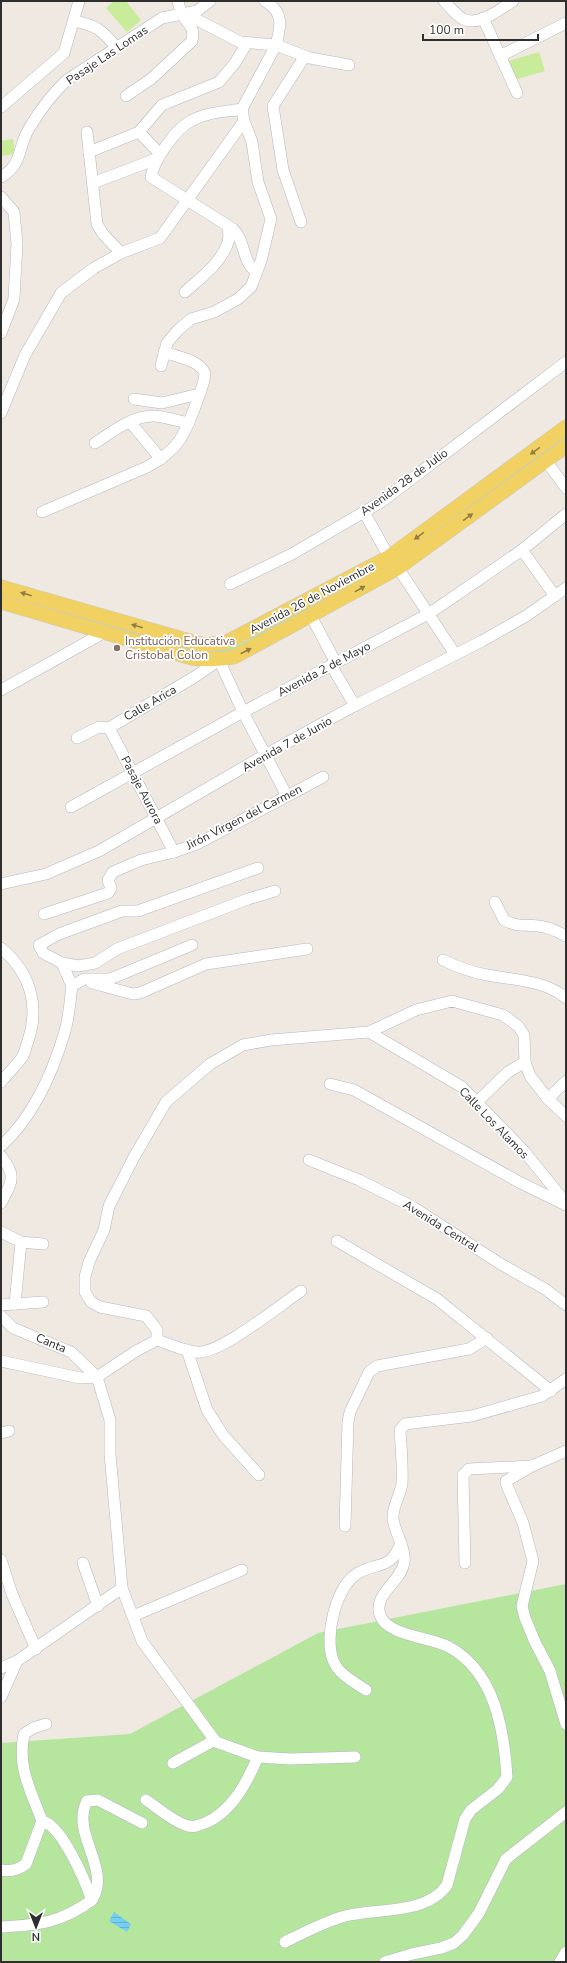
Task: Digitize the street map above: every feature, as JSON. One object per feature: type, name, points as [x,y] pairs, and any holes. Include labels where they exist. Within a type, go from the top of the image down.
[{"type":"main road","name":"Avenida 26 de Noviembre","points":[[1,587],[193,642],[216,644],[236,639],[389,557],[566,427]]},
{"type":"main road","name":"Avenida 26 de Noviembre","points":[[1,602],[192,658],[219,660],[234,657],[398,568],[566,446]]},
{"type":"main road","points":[[47,616],[51,602]]},
{"type":"street","points":[[1,107],[64,52],[79,1]]},
{"type":"street","points":[[126,96],[151,79],[192,41],[193,33],[191,25],[178,1]]},
{"type":"street","name":"Pasaje Las Lomas","points":[[1,176],[10,172],[17,164],[24,138],[29,127],[56,90],[67,80],[162,18],[197,11],[210,1]]},
{"type":"street","points":[[161,366],[164,352],[171,339],[191,319],[214,312],[238,299],[251,287],[270,228],[271,220],[258,182],[252,142],[244,121],[242,109],[276,45],[279,35],[279,13],[273,6],[265,1]]},
{"type":"street","points":[[444,1],[465,20],[471,21],[483,18],[513,1]]},
{"type":"street","points":[[184,14],[225,35],[247,43],[276,45],[305,56],[349,65]]},
{"type":"street","points":[[483,18],[517,93]]},
{"type":"street","points":[[74,21],[90,24],[98,28],[116,47]]},
{"type":"street","points":[[500,56],[566,23]]},
{"type":"street","points":[[88,152],[139,132],[162,105],[219,82],[235,63],[247,43]]},
{"type":"street","points":[[301,222],[283,170],[273,106],[305,56]]},
{"type":"street","points":[[242,109],[209,114],[191,121],[158,156],[151,176],[152,179],[238,234],[250,266],[257,272]]},
{"type":"street","points":[[1,413],[25,355],[61,293],[94,268],[120,253],[160,238],[188,202],[244,121]]},
{"type":"street","points":[[87,132],[97,224],[103,234],[120,253]]},
{"type":"street","points":[[139,132],[158,156]]},
{"type":"street","points":[[93,183],[158,156]]},
{"type":"street","points":[[1,197],[14,212],[17,244],[14,299],[1,333]]},
{"type":"street","points":[[184,292],[204,275],[224,251],[229,236],[228,227]]},
{"type":"street","points":[[42,512],[161,459],[174,448],[185,433],[189,423],[204,380],[204,370],[191,361],[164,352]]},
{"type":"street","name":"Avenida 28 de Julio","points":[[230,584],[292,554],[381,502],[566,362]]},
{"type":"street","points":[[134,399],[162,403],[199,394]]},
{"type":"street","points":[[95,443],[130,422],[145,417],[155,416],[189,423]]},
{"type":"street","points":[[130,422],[161,459]]},
{"type":"street","points":[[546,460],[566,488]]},
{"type":"street","points":[[364,512],[389,557]]},
{"type":"street","name":"Avenida 2 de Mayo","points":[[71,806],[133,774],[243,712],[428,614],[522,550],[566,514]]},
{"type":"street","points":[[522,550],[555,596]]},
{"type":"street","points":[[398,568],[456,654]]},
{"type":"street","name":"Avenida 7 de Junio","points":[[1,884],[46,874],[99,851],[265,755],[513,623],[566,588]]},
{"type":"street","points":[[311,616],[355,706]]},
{"type":"street","points":[[1,690],[105,632]]},
{"type":"street","points":[[219,660],[243,712],[287,796]]},
{"type":"street","name":"Calle Arica","points":[[77,738],[99,727],[108,728],[196,676],[219,660]]},
{"type":"street","name":"Pasaje Aurora","points":[[108,728],[174,852]]},
{"type":"street","name":"Jirón Virgen del Carmen","points":[[44,914],[108,893],[111,888],[108,880],[113,872],[141,860],[174,852],[199,843],[323,777]]},
{"type":"street","points":[[258,868],[138,911],[122,911],[59,934],[39,945],[39,949],[43,953],[62,963],[78,966],[95,962],[117,949],[248,898],[275,890]]},
{"type":"street","points":[[495,902],[504,920],[509,923],[520,926],[537,926],[556,930],[566,936]]},
{"type":"street","points":[[72,986],[84,979],[110,979],[192,945]]},
{"type":"street","points":[[1,948],[14,959],[25,977],[33,1002],[32,1030],[23,1056],[1,1082]]},
{"type":"street","points":[[84,979],[100,986],[133,994],[206,964],[307,949]]},
{"type":"street","points":[[443,960],[461,969],[539,984],[556,990],[566,998]]},
{"type":"street","points":[[1,1146],[15,1134],[30,1111],[50,1072],[65,1030],[72,986],[62,963]]},
{"type":"street","points":[[157,1340],[157,1330],[146,1316],[100,1306],[91,1302],[85,1292],[85,1276],[88,1262],[104,1230],[109,1206],[166,1102],[210,1064],[243,1045],[271,1040],[369,1032],[416,1010],[452,1001],[503,1015],[518,1026],[524,1035],[525,1062],[530,1076],[548,1099],[566,1116]]},
{"type":"street","name":"Calle Los Alamos","points":[[369,1032],[462,1087],[524,1151],[566,1204]]},
{"type":"street","points":[[477,1102],[508,1072],[525,1062]]},
{"type":"street","points":[[548,1099],[566,1081]]},
{"type":"street","points":[[330,1084],[354,1090],[519,1182],[566,1204]]},
{"type":"street","points":[[1,1156],[9,1165],[12,1174],[12,1183],[1,1203]]},
{"type":"street","name":"Avenida Central","points":[[309,1160],[359,1180],[413,1207],[499,1263],[545,1289],[566,1305]]},
{"type":"street","points":[[1,1232],[21,1242],[43,1244]]},
{"type":"street","points":[[337,1241],[437,1299],[551,1391]]},
{"type":"street","points":[[15,1304],[21,1242]]},
{"type":"street","points":[[1,1361],[80,1378],[96,1377],[136,1351],[157,1340],[196,1353],[212,1351],[301,1290]]},
{"type":"street","points":[[1,1305],[43,1302]]},
{"type":"street","name":"Canta","points":[[1,1316],[13,1328],[71,1352],[96,1377]]},
{"type":"street","points":[[345,1526],[348,1422],[350,1412],[370,1372],[383,1364],[469,1349],[487,1338]]},
{"type":"street","points":[[187,1350],[207,1410],[223,1435],[258,1475]]},
{"type":"street","points":[[96,1377],[110,1420],[110,1454],[122,1588],[142,1641],[215,1740],[237,1751],[258,1757],[290,1759],[355,1757]]},
{"type":"street","points":[[286,1942],[332,1920],[345,1916],[419,1905],[442,1892],[447,1885],[465,1819],[471,1810],[498,1789],[507,1777],[503,1731],[498,1714],[488,1691],[475,1670],[449,1647],[393,1629],[383,1623],[379,1614],[380,1600],[402,1572],[404,1561],[401,1542],[393,1518],[402,1483],[400,1430],[405,1424],[472,1416],[542,1396],[566,1379]]},
{"type":"street","points":[[566,1451],[532,1466],[506,1481],[506,1486],[523,1523],[533,1561],[522,1606],[525,1618],[535,1642],[550,1671],[566,1724]]},
{"type":"street","points":[[465,1564],[463,1475],[465,1472],[469,1469],[532,1466]]},
{"type":"street","points":[[366,1690],[343,1675],[333,1661],[329,1638],[331,1621],[338,1600],[350,1580],[358,1573],[392,1560],[401,1542]]},
{"type":"street","points":[[1,1560],[12,1594],[36,1649]]},
{"type":"street","points":[[82,1563],[98,1606]]},
{"type":"street","points":[[133,1616],[242,1570]]},
{"type":"street","points":[[1,1668],[17,1661],[36,1649],[122,1588]]},
{"type":"street","points":[[1,1697],[17,1661]]},
{"type":"street","points":[[46,1724],[33,1728],[24,1734],[22,1745],[23,1774],[42,1821],[52,1826],[59,1835],[83,1877],[92,1900]]},
{"type":"street","points":[[173,1763],[215,1740]]},
{"type":"street","points":[[146,1800],[184,1825],[197,1826],[220,1816],[226,1810],[250,1774],[258,1757]]},
{"type":"street","points":[[1,1927],[36,1925],[63,1917],[78,1910],[92,1900],[97,1891],[98,1884],[83,1828],[83,1808],[87,1801],[98,1800],[142,1823]]},
{"type":"street","points":[[385,1962],[412,1954],[441,1948],[454,1943],[463,1935],[479,1912],[506,1859],[566,1812]]},
{"type":"street","points":[[1,1870],[12,1871],[21,1868],[26,1864],[42,1821]]},
{"type":"street","points":[[560,1962],[566,1952]]},
{"type":"green space","points":[[114,1],[126,1],[141,20],[127,32],[106,8]]},
{"type":"green space","points":[[539,52],[545,71],[514,80],[508,61]]},
{"type":"green space","points":[[13,139],[15,154],[1,156],[1,141]]},
{"type":"green space","points":[[566,435],[566,439],[411,554],[228,653],[196,652],[59,613],[60,611],[210,651],[227,649],[238,645],[375,571]]},
{"type":"green space","points":[[566,1584],[566,1962],[1,1962],[1,1743],[130,1734],[318,1633]]},
{"type":"water","points":[[114,1912],[131,1924],[127,1932],[109,1921]]},
{"type":"place","name":"Institución Educativa Cristobal Colon","points":[[117,648]]}]
